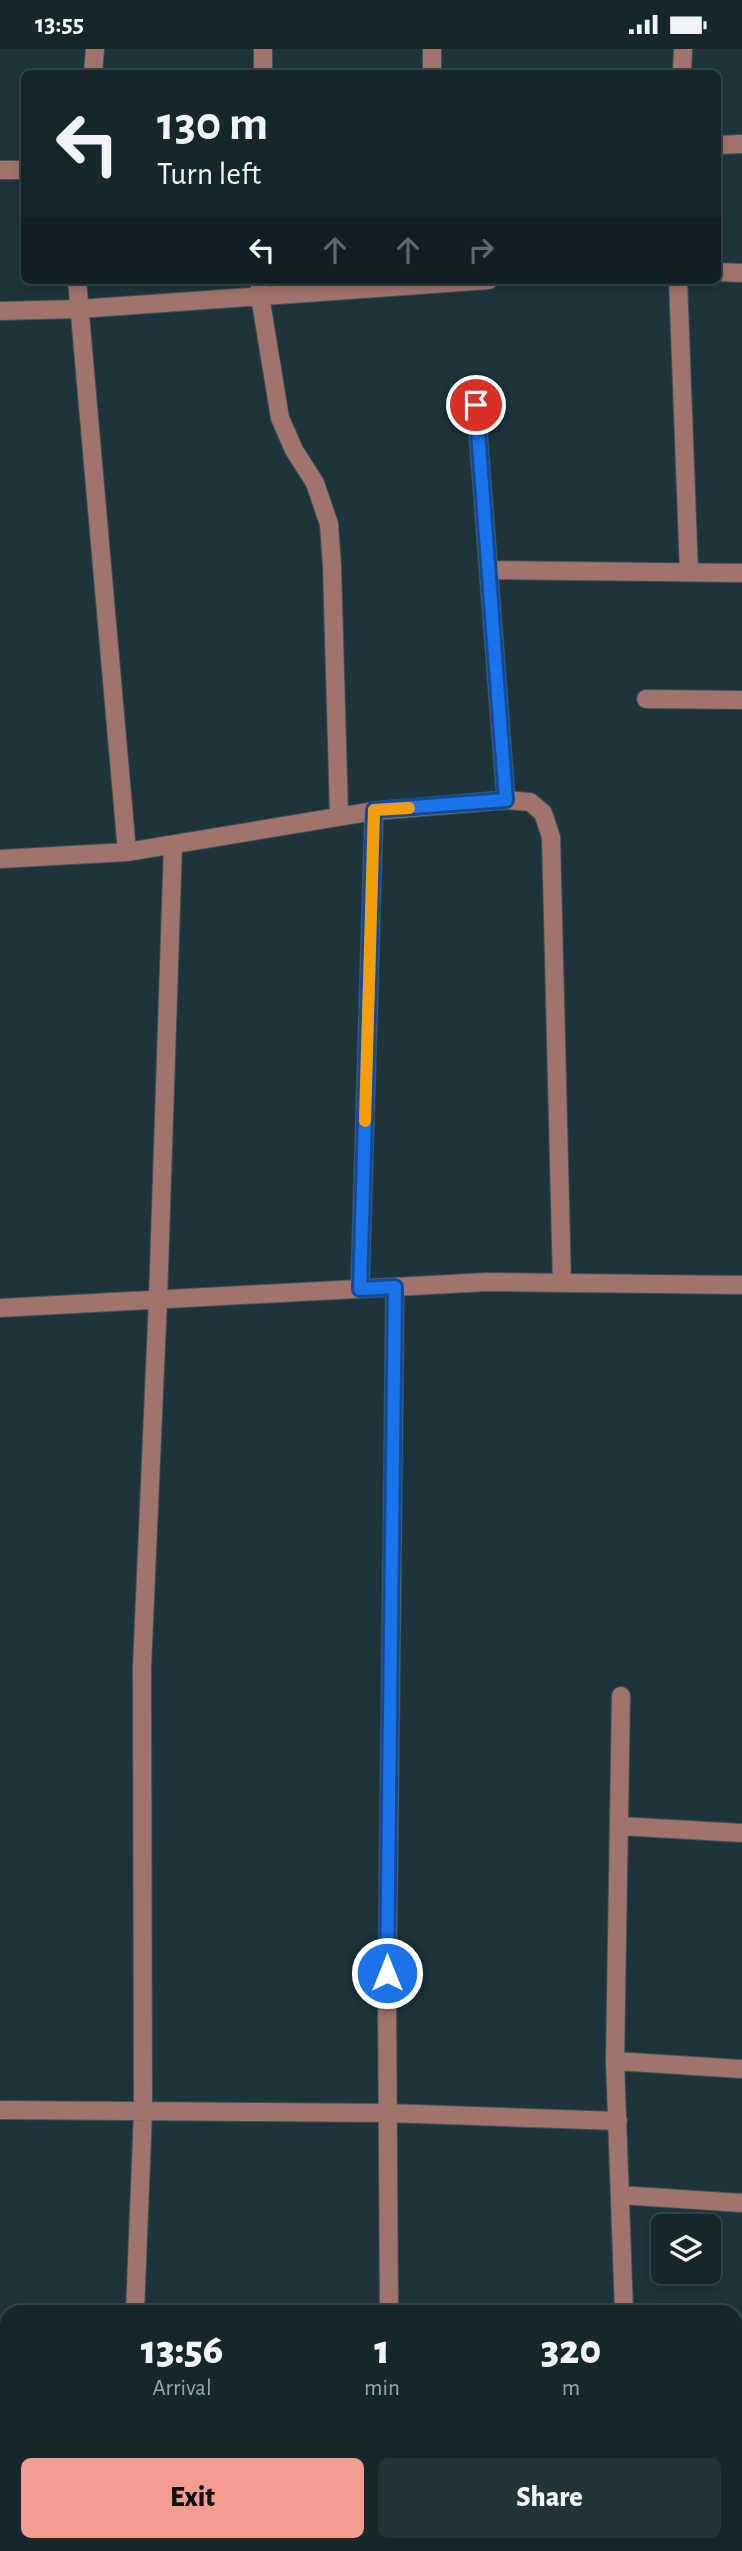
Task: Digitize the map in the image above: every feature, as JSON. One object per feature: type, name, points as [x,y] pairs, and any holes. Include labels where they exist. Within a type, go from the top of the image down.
[{"type":"street","points":[[93,70],[95,49]]},
{"type":"street","points":[[263,49],[263,70]]},
{"type":"street","points":[[432,49],[432,70]]},
{"type":"street","points":[[682,70],[683,49]]},
{"type":"street","points":[[721,145],[742,144]]},
{"type":"street","points":[[0,170],[21,170]]},
{"type":"street","points":[[721,272],[742,273]]},
{"type":"street","points":[[77,284],[127,852]]},
{"type":"street","points":[[0,311],[79,309],[260,288],[374,284]]},
{"type":"street","points":[[678,284],[689,572]]},
{"type":"street","points":[[260,288],[279,418],[293,450],[315,483],[329,524],[339,815]]},
{"type":"street","points":[[476,405],[506,800]]},
{"type":"street","points":[[489,570],[742,573]]},
{"type":"street","points":[[646,699],[742,701]]},
{"type":"street","points":[[0,859],[127,852],[374,810],[506,800],[530,802],[543,813],[551,837],[562,1283]]},
{"type":"street","points":[[360,1289],[374,810]]},
{"type":"street","points":[[135,2305],[143,2111],[142,1667],[158,1299],[173,845]]},
{"type":"street","points":[[0,1308],[487,1282],[742,1285]]},
{"type":"street","points":[[389,2305],[389,1754],[395,1287]]},
{"type":"street","points":[[621,1696],[615,2061],[624,2305]]},
{"type":"street","points":[[619,1826],[742,1833]]},
{"type":"street","points":[[615,2061],[742,2069]]},
{"type":"street","points":[[0,2110],[388,2113],[618,2121]]},
{"type":"street","points":[[621,2195],[742,2203]]},
{"type":"slow traffic","points":[[365,1121],[374,810],[409,808]]},
{"type":"route","points":[[387,1973],[395,1287],[360,1289],[374,810],[506,800],[476,405]]}]
